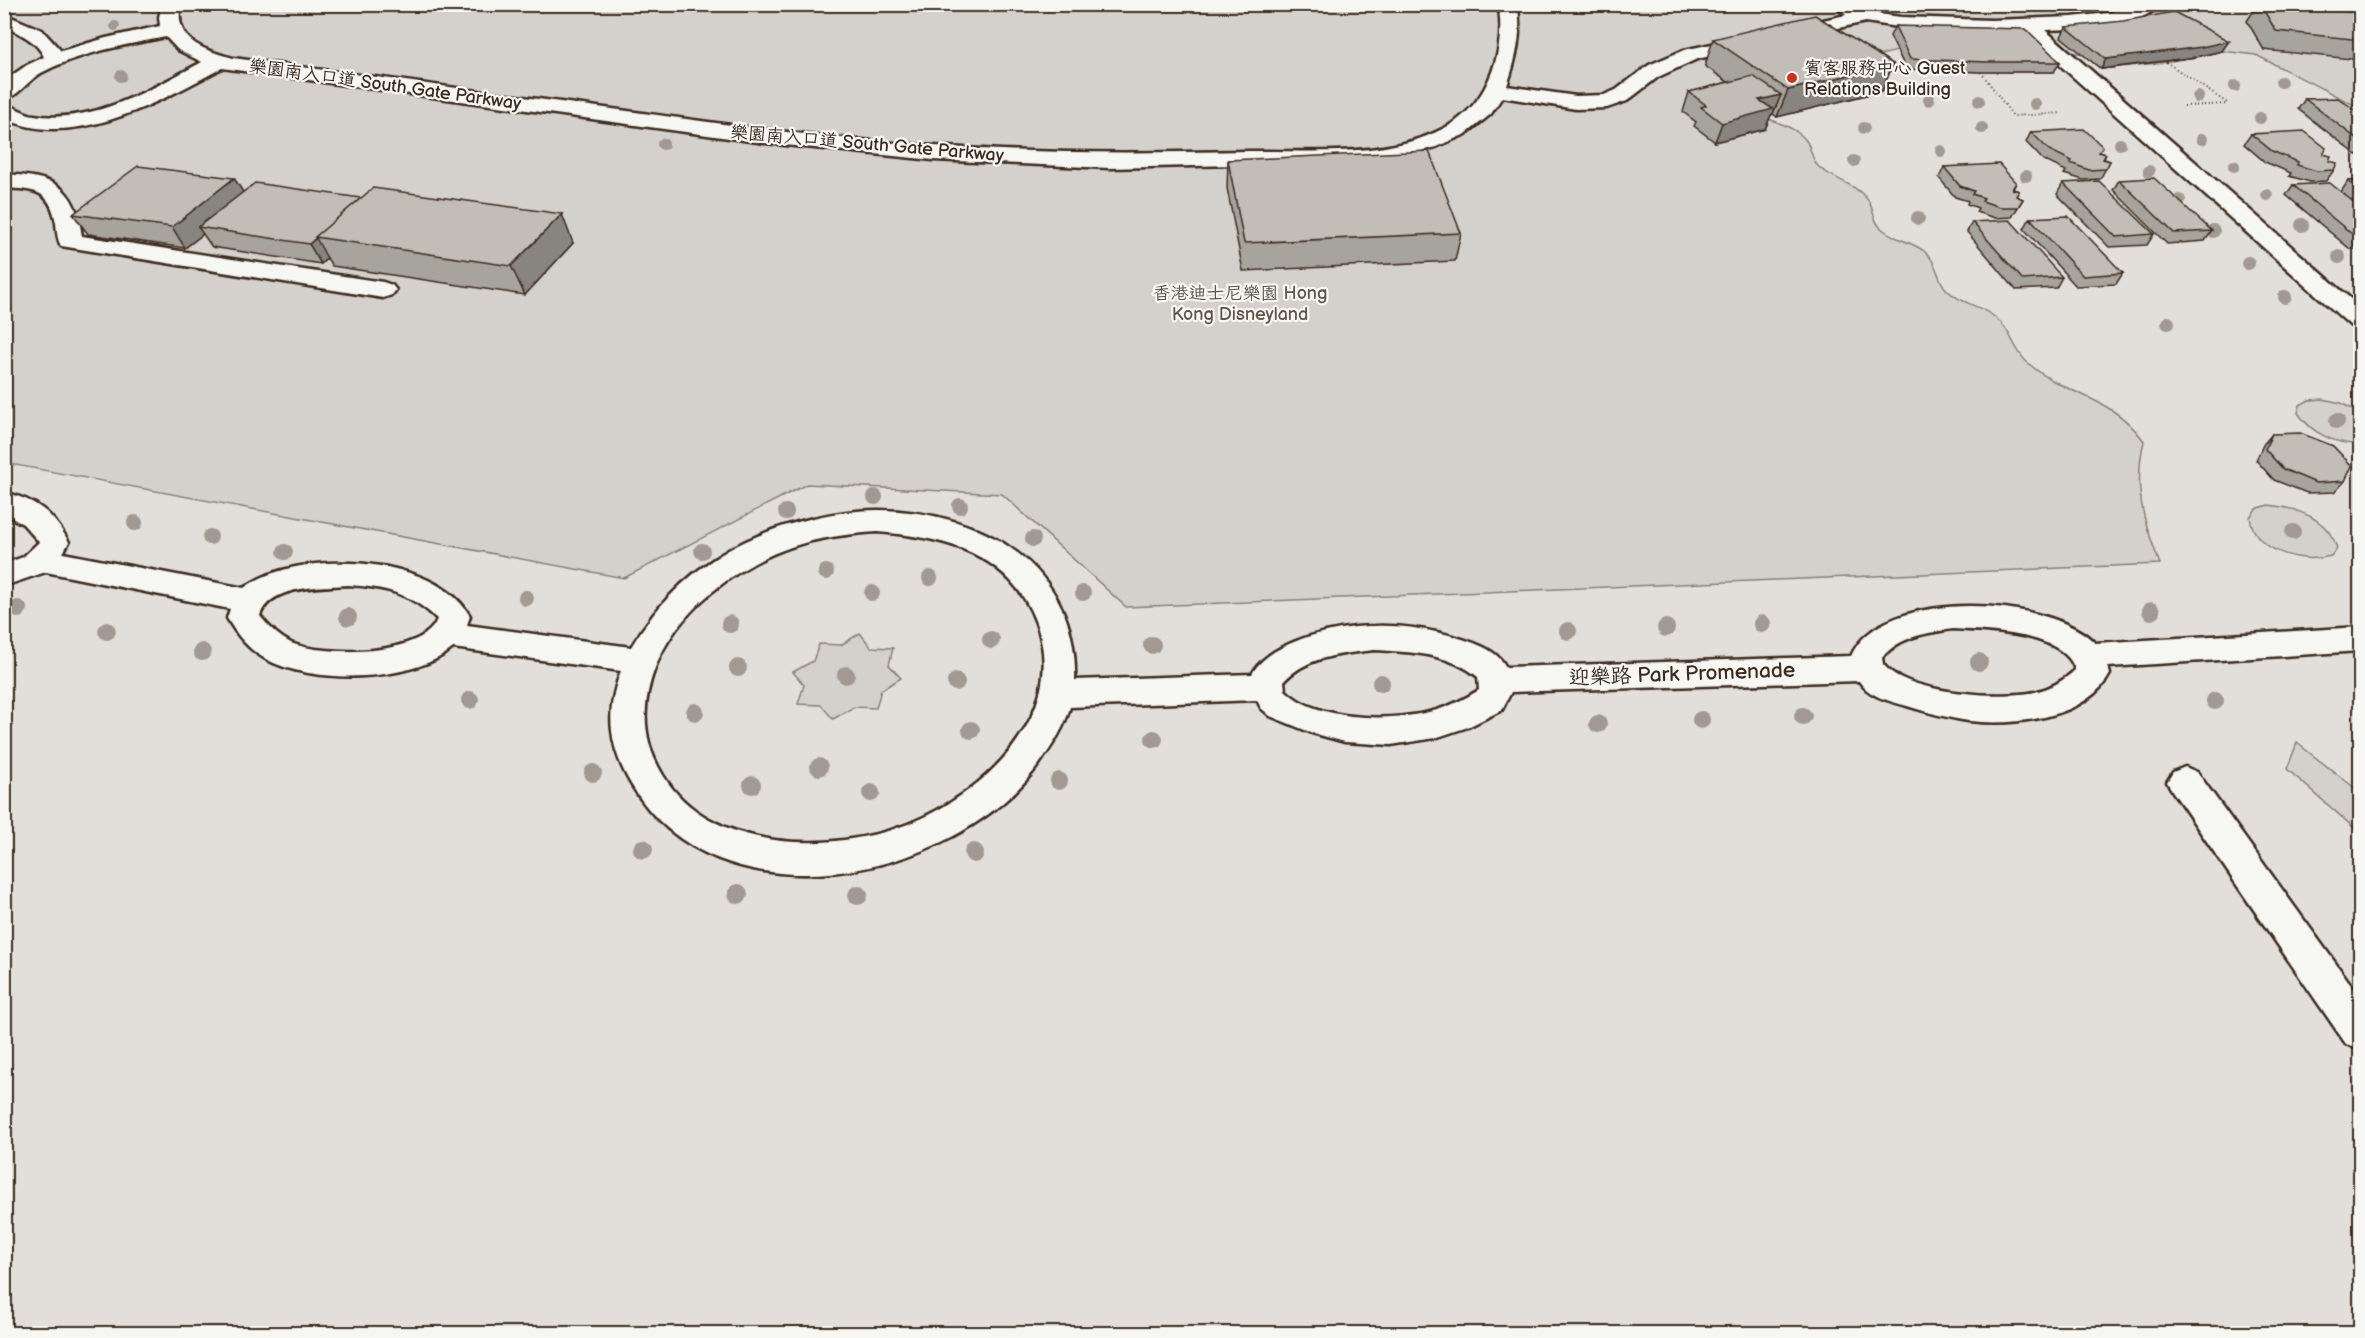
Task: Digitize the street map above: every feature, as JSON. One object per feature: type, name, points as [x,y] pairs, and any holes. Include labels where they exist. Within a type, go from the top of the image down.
[{"type":"street","points":[[4,94],[15,81],[30,71],[56,60],[105,45],[171,30],[168,20],[172,4]]},
{"type":"street","name":"樂園南入口道 South Gate Parkway","points":[[171,30],[182,45],[219,61],[424,91],[848,146],[999,157],[1110,161],[1365,155],[1404,150],[1438,139],[1466,125],[1484,108],[1495,90],[1507,53],[1511,18],[1507,4]]},
{"type":"street","points":[[1841,4],[1867,16],[1901,23],[1934,26],[2028,26],[2139,13],[2151,4]]},
{"type":"street","points":[[1495,90],[1580,102],[1610,101],[1622,97],[1645,76],[1691,54],[1867,16]]},
{"type":"street","points":[[4,20],[27,28],[41,38],[52,49],[56,60]]},
{"type":"street","points":[[2028,26],[2361,320]]},
{"type":"street","points":[[4,110],[13,117],[28,121],[71,121],[96,117],[142,101],[219,61]]},
{"type":"street","points":[[4,181],[45,185],[60,199],[69,225],[70,242],[383,290]]},
{"type":"street","points":[[4,502],[26,510],[44,524],[54,542],[51,550],[41,560],[19,572],[4,575]]},
{"type":"street","points":[[877,521],[918,524],[955,533],[990,548],[1018,569],[1041,594],[1055,624],[1061,658],[1057,694],[1041,734],[1014,773],[974,807],[925,834],[871,852],[813,859],[758,854],[710,838],[670,813],[643,779],[629,741],[628,701],[639,661],[659,627],[685,597],[718,571],[754,550],[795,534],[836,525],[877,521]]},
{"type":"street","points":[[41,560],[250,601]]},
{"type":"street","points":[[348,574],[382,576],[412,584],[436,597],[454,616],[454,625],[448,635],[428,650],[388,660],[349,664],[313,661],[282,652],[258,638],[243,618],[244,610],[250,601],[272,586],[310,577],[348,574]]},
{"type":"street","points":[[1953,618],[1989,619],[2029,626],[2069,639],[2089,656],[2092,674],[2071,692],[2042,703],[2006,709],[1967,707],[1926,700],[1886,686],[1867,668],[1865,658],[1867,650],[1890,633],[1918,622],[1953,618]]},
{"type":"street","points":[[448,635],[639,661]]},
{"type":"street","points":[[1374,638],[1411,640],[1448,647],[1483,662],[1492,670],[1496,680],[1496,689],[1492,698],[1462,716],[1428,727],[1390,731],[1351,729],[1313,721],[1277,705],[1270,697],[1267,687],[1267,677],[1274,668],[1303,652],[1338,642],[1374,638]]},
{"type":"street","points":[[2089,656],[2361,639]]},
{"type":"street","name":"迎樂路 Park Promenade","points":[[1496,680],[1867,668]]},
{"type":"street","points":[[1057,694],[1267,687]]},
{"type":"street","points":[[2185,782],[2361,1030]]},
{"type":"path","points":[[2166,62],[2228,104]]},
{"type":"path","points":[[1981,72],[2013,116]]},
{"type":"shaded area","points":[[5,5],[2360,5],[2360,1333],[5,1333]]},
{"type":"green space","name":"香港迪士尼樂園 Hong Kong Disneyland","points":[[2360,4],[2360,108],[2256,55],[2222,51],[2166,62],[2101,69],[2081,53],[2038,55],[2054,72],[1906,69],[1897,51],[1840,65],[1705,66],[1773,114],[1764,117],[1787,126],[1803,137],[1818,166],[1862,194],[1869,202],[1880,227],[1929,255],[1946,289],[1997,319],[2028,363],[2058,383],[2117,413],[2131,425],[2144,441],[2139,474],[2140,489],[2149,533],[2160,564],[1126,607],[1002,494],[807,484],[624,578],[5,463],[4,5]]},
{"type":"green space","points":[[2323,399],[2341,403],[2360,413],[2360,444],[2333,440],[2317,432],[2303,420],[2298,413],[2300,405],[2309,400]]},
{"type":"green space","points":[[2268,505],[2310,516],[2326,529],[2337,548],[2331,556],[2307,558],[2281,553],[2270,547],[2253,529],[2250,517],[2256,509]]},
{"type":"green space","points":[[860,633],[871,647],[893,648],[889,665],[901,678],[881,690],[876,708],[854,707],[833,719],[821,705],[798,704],[804,685],[793,672],[813,661],[819,644],[841,645]]},
{"type":"green space","points":[[2297,743],[2360,792],[2360,833],[2287,769]]},
{"type":"building","points":[[2260,4],[2361,13],[2361,40],[2276,31]]},
{"type":"building","points":[[2174,12],[2229,41],[2202,47],[2106,59],[2066,27],[2123,21]]},
{"type":"building","points":[[1815,15],[1893,64],[1788,90],[1713,39]]},
{"type":"building","points":[[1895,26],[2026,29],[2060,62],[1910,59]]},
{"type":"building","points":[[1753,76],[1781,95],[1759,100],[1773,109],[1722,123],[1701,107],[1706,105],[1689,92]]},
{"type":"building","points":[[2338,98],[2361,114],[2361,142],[2305,99]]},
{"type":"building","points":[[2084,129],[2103,147],[2099,152],[2106,154],[2103,159],[2110,161],[2106,169],[2089,170],[2070,163],[2072,161],[2049,150],[2031,132]]},
{"type":"building","points":[[2304,131],[2326,148],[2323,154],[2331,156],[2329,161],[2337,163],[2334,170],[2317,171],[2297,165],[2298,162],[2272,151],[2251,134]]},
{"type":"building","points":[[1429,151],[1461,233],[1244,243],[1228,160]]},
{"type":"building","points":[[1999,164],[2016,183],[2012,189],[2019,191],[2016,196],[2023,199],[2018,207],[2000,207],[1982,201],[1984,198],[1960,186],[1944,167]]},
{"type":"building","points":[[138,166],[234,178],[172,227],[73,214]]},
{"type":"building","points":[[2154,178],[2212,231],[2174,233],[2119,180]]},
{"type":"building","points":[[2099,181],[2154,234],[2116,237],[2063,183]]},
{"type":"building","points":[[2348,181],[2361,181],[2361,191]]},
{"type":"building","points":[[255,183],[361,198],[309,244],[198,227]]},
{"type":"building","points":[[2330,183],[2361,208],[2361,238],[2358,239],[2293,185]]},
{"type":"building","points":[[373,188],[562,214],[511,266],[315,237]]},
{"type":"building","points":[[2068,216],[2123,273],[2083,276],[2030,218]]},
{"type":"building","points":[[2010,220],[2062,277],[2023,280],[1972,222]]},
{"type":"building","points":[[2300,433],[2333,446],[2352,466],[2345,481],[2316,483],[2283,469],[2265,449],[2272,434]]},
{"type":"place","name":"賓客服務中心 Guest Relations Building","points":[[1792,78]]}]
